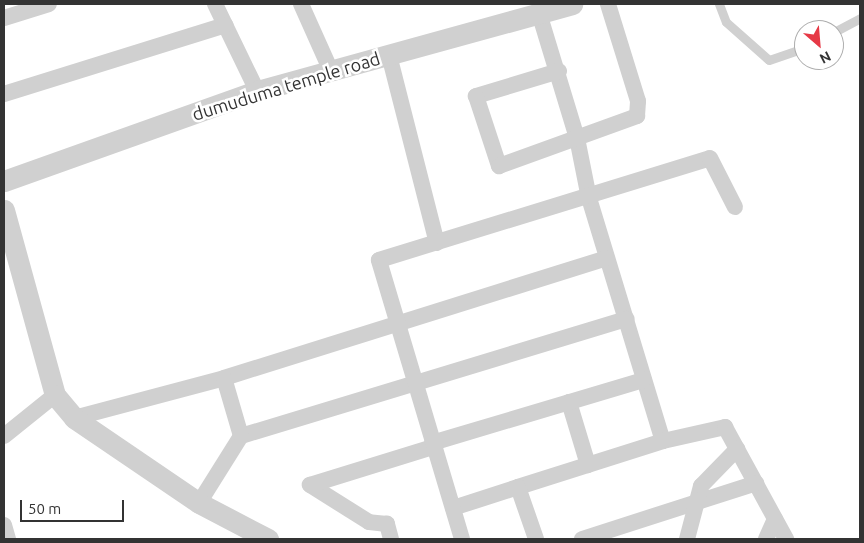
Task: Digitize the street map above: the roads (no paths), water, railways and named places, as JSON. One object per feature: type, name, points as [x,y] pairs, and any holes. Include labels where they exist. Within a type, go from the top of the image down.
[{"type":"street","points":[[4,18],[49,4]]},
{"type":"street","points":[[215,4],[257,90]]},
{"type":"street","points":[[300,4],[331,71]]},
{"type":"street","name":"dumuduma temple road","points":[[4,180],[257,90],[572,4]]},
{"type":"street","points":[[559,71],[476,96],[499,166],[627,121],[640,110],[608,4]]},
{"type":"street","points":[[540,13],[559,71],[577,138],[589,198],[627,318],[663,442]]},
{"type":"street","points":[[4,94],[226,26]]},
{"type":"street","points":[[389,55],[437,243]]},
{"type":"street","points":[[462,539],[414,384],[379,260],[589,198],[710,158],[735,207]]},
{"type":"street","points":[[4,210],[55,396],[74,418],[199,503],[268,539]]},
{"type":"street","points":[[74,418],[224,378],[607,258]]},
{"type":"street","points":[[199,503],[241,436],[627,318]]},
{"type":"street","points":[[224,378],[241,436]]},
{"type":"street","points":[[391,539],[387,524],[368,522],[310,485],[569,402],[644,380]]},
{"type":"street","points":[[4,436],[55,396]]},
{"type":"street","points":[[569,402],[588,465]]},
{"type":"street","points":[[453,508],[663,442],[725,427],[786,539]]},
{"type":"street","points":[[687,539],[702,486],[737,449]]},
{"type":"street","points":[[582,539],[756,483]]},
{"type":"street","points":[[518,487],[536,539]]},
{"type":"street","points":[[766,539],[775,519]]},
{"type":"street","points":[[4,524],[8,539]]},
{"type":"lane","points":[[719,4],[726,22],[769,60],[794,51]]},
{"type":"lane","points":[[844,27],[860,18]]}]
